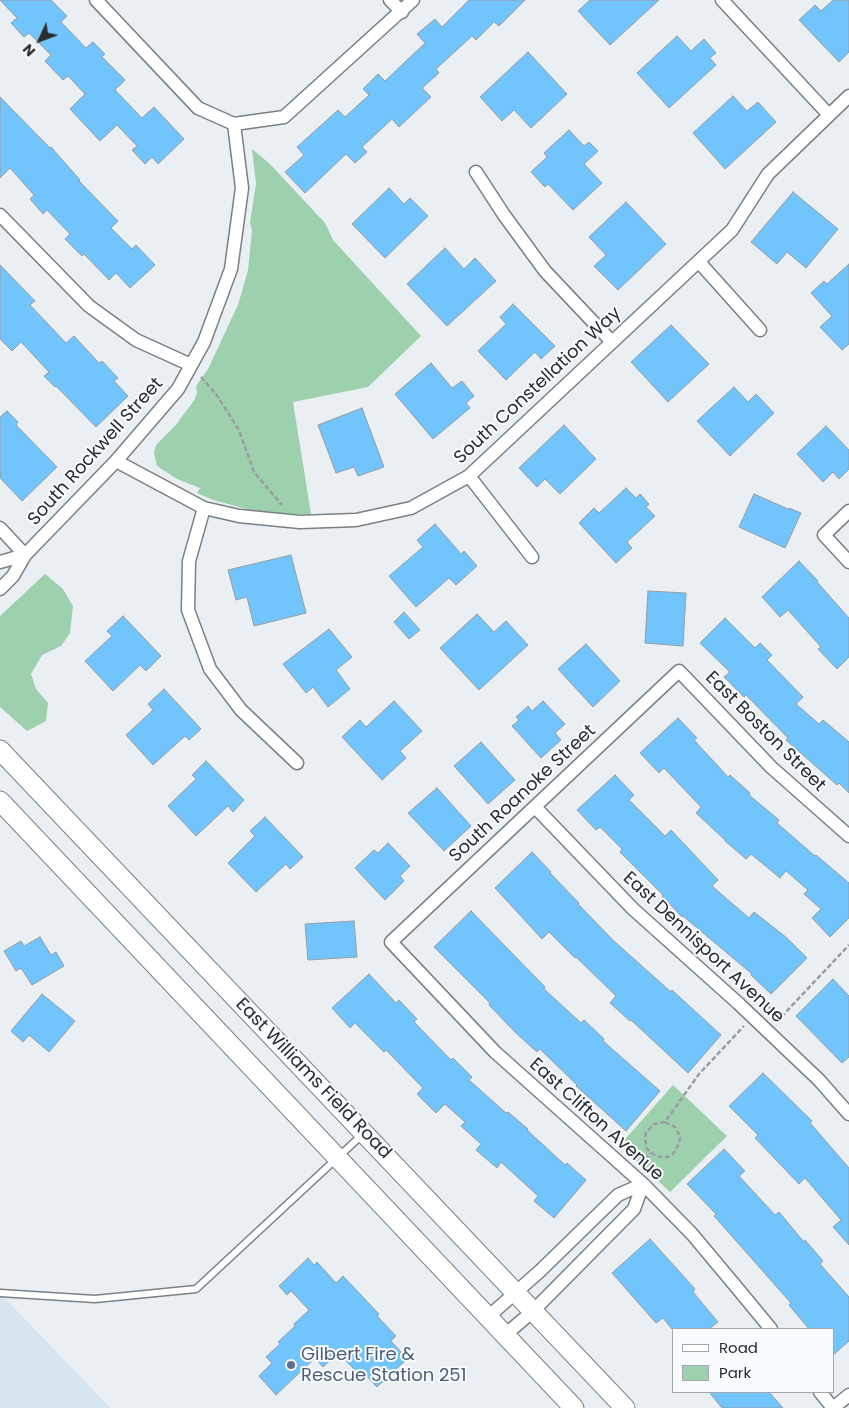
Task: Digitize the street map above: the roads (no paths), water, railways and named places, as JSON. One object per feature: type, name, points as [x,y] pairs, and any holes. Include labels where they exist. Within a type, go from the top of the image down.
[{"type":"main road","name":"East Williams Field Road","points":[[0,750],[625,1408]]},
{"type":"main road","name":"East Williams Field Road","points":[[0,801],[574,1408]]},
{"type":"street","points":[[96,0],[198,108],[234,124],[284,117],[413,0]]},
{"type":"street","points":[[390,0],[402,12]]},
{"type":"street","points":[[722,0],[829,115]]},
{"type":"street","name":"South Constellation Way","points":[[116,461],[204,508],[239,516],[300,522],[356,520],[410,508],[469,476],[699,262],[732,230],[768,174],[849,96]]},
{"type":"street","name":"South Rockwell Street","points":[[0,589],[13,576],[25,555],[116,461],[178,389],[204,342],[231,269],[242,188],[234,124]]},
{"type":"street","points":[[476,172],[504,215],[545,270],[612,342]]},
{"type":"street","points":[[0,215],[88,306],[136,340],[192,365]]},
{"type":"street","points":[[699,262],[760,330]]},
{"type":"street","points":[[469,476],[532,557]]},
{"type":"street","points":[[204,508],[189,561],[188,610],[210,669],[241,710],[298,762]]},
{"type":"street","points":[[849,512],[824,535],[849,562]]},
{"type":"street","points":[[0,528],[25,555],[0,562]]},
{"type":"street","name":"South Roanoke Street","points":[[391,942],[679,671]]},
{"type":"street","name":"East Boston Street","points":[[679,671],[771,767],[849,836]]},
{"type":"street","name":"East Dennisport Avenue","points":[[535,807],[633,909],[738,1003],[819,1080],[849,1114]]},
{"type":"street","name":"East Clifton Avenue","points":[[391,942],[495,1052],[642,1184],[692,1234],[769,1328]]},
{"type":"street","points":[[488,1317],[618,1195],[642,1184]]},
{"type":"street","points":[[505,1335],[533,1311],[634,1209],[642,1184]]},
{"type":"street","points":[[821,1393],[833,1408],[849,1394]]},
{"type":"lane","points":[[0,1293],[95,1299],[196,1289],[364,1133]]},
{"type":"place","name":"Gilbert Fire & Rescue Station 251","points":[[291,1365]]}]
